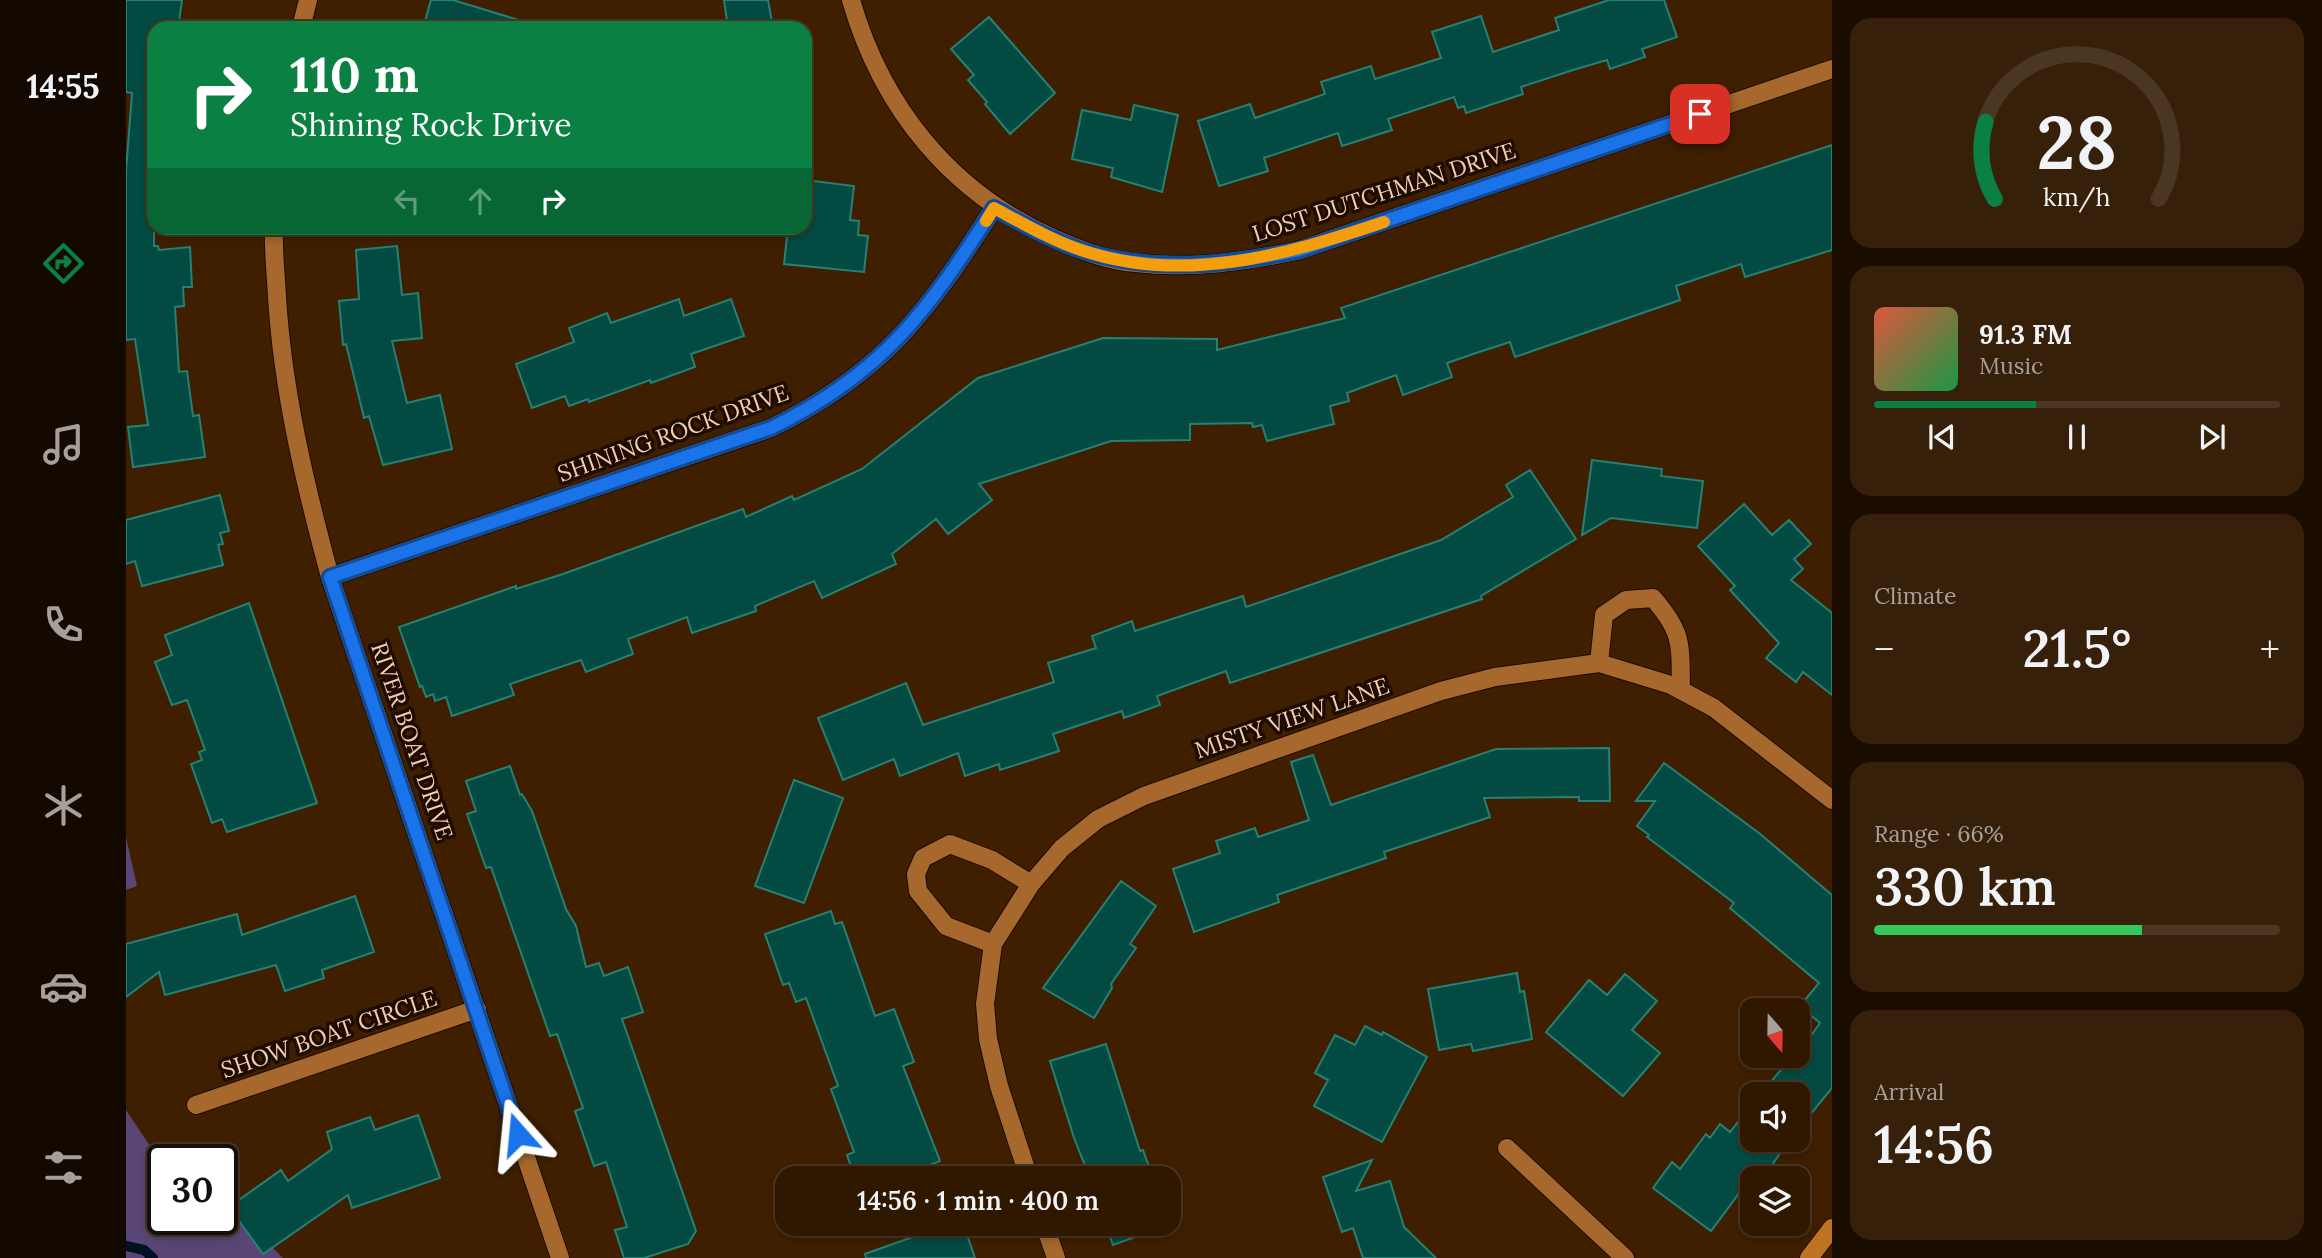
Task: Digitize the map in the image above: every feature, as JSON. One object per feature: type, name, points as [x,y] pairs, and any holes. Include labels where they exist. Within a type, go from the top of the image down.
[{"type":"street","points":[[303,21],[308,0]]},
{"type":"street","name":"LOST DUTCHMAN DRIVE","points":[[851,0],[862,41],[911,126],[951,170],[994,208],[1080,250],[1133,263],[1184,266],[1238,263],[1300,250],[1832,69]]},
{"type":"street","name":"SHINING ROCK DRIVE","points":[[330,577],[771,428],[810,409],[852,381],[891,348],[940,293],[994,208]]},
{"type":"street","name":"RIVER BOAT DRIVE","points":[[274,235],[279,331],[293,435],[330,577],[560,1258]]},
{"type":"street","points":[[1599,663],[1604,615],[1626,600],[1653,598],[1673,621],[1680,637],[1681,690]]},
{"type":"street","name":"MISTY VIEW LANE","points":[[1025,1166],[999,1086],[988,1039],[985,1004],[993,944],[1031,884],[1062,848],[1089,826],[1144,796],[1441,691],[1495,677],[1599,663],[1681,690],[1714,708],[1832,800]]},
{"type":"street","points":[[993,944],[946,926],[918,891],[916,874],[923,858],[950,844],[992,860],[1031,884]]},
{"type":"street","name":"SHOW BOAT CIRCLE","points":[[196,1105],[477,1009]]},
{"type":"street","points":[[1507,1148],[1625,1258]]},
{"type":"street","points":[[1809,1258],[1832,1228]]},
{"type":"street","points":[[1048,1236],[1056,1258]]},
{"type":"shaded area","points":[[126,837],[137,886],[126,890]]},
{"type":"shaded area","points":[[126,1110],[149,1144],[147,1144],[147,1235],[238,1235],[238,1213],[283,1258],[126,1258]]},
{"type":"building","points":[[126,0],[182,0],[179,21],[147,21],[147,235],[154,235],[154,246],[158,246],[159,250],[190,247],[192,287],[183,287],[184,306],[175,307],[179,372],[187,371],[193,416],[199,415],[205,457],[133,467],[128,427],[148,425],[135,339],[126,340],[126,171],[132,93],[126,92]]},
{"type":"building","points":[[431,0],[453,0],[522,21],[425,21]]},
{"type":"building","points":[[724,0],[768,0],[772,21],[727,21]]},
{"type":"building","points":[[1609,0],[1664,0],[1677,37],[1642,49],[1645,57],[1610,69],[1607,60],[1573,70],[1521,87],[1523,94],[1466,113],[1464,106],[1458,108],[1454,97],[1388,119],[1392,130],[1342,146],[1338,133],[1264,158],[1268,171],[1219,186],[1198,121],[1250,104],[1255,118],[1325,94],[1321,82],[1371,66],[1375,79],[1441,58],[1432,32],[1481,16],[1493,52],[1559,30],[1555,18]]},
{"type":"building","points":[[989,17],[1055,93],[1010,134],[968,80],[974,75],[951,49]]},
{"type":"building","points":[[1134,105],[1178,115],[1162,192],[1111,177],[1113,168],[1072,159],[1082,110],[1131,120]]},
{"type":"building","points":[[1832,145],[1832,250],[1745,277],[1741,264],[1676,286],[1680,300],[1515,357],[1510,342],[1479,352],[1447,363],[1452,377],[1403,395],[1396,375],[1347,393],[1349,401],[1330,406],[1334,424],[1267,441],[1262,425],[1253,427],[1252,423],[1190,424],[1190,440],[1111,441],[979,484],[992,500],[948,534],[936,519],[892,554],[896,564],[822,598],[814,581],[755,606],[756,611],[692,633],[687,617],[628,639],[633,654],[586,672],[581,660],[510,684],[514,695],[452,716],[446,697],[435,701],[433,694],[426,697],[422,686],[420,687],[399,627],[516,586],[516,589],[563,574],[743,509],[746,517],[792,496],[794,500],[862,469],[978,378],[1103,338],[1217,339],[1217,350],[1345,318],[1341,308]]},
{"type":"building","points":[[812,181],[854,186],[850,220],[859,221],[858,235],[868,236],[864,272],[784,264],[787,235],[812,235]]},
{"type":"building","points":[[397,246],[402,295],[418,293],[422,338],[392,341],[407,403],[440,395],[452,449],[383,465],[369,416],[364,418],[346,344],[343,345],[339,301],[359,299],[356,250]]},
{"type":"building","points":[[679,299],[684,316],[731,299],[744,336],[691,354],[695,367],[651,383],[650,380],[589,402],[588,399],[569,406],[565,396],[532,408],[516,364],[574,342],[569,328],[607,313],[611,323]]},
{"type":"building","points":[[1592,460],[1662,469],[1661,476],[1703,481],[1697,528],[1611,518],[1582,535]]},
{"type":"building","points":[[1530,470],[1576,539],[1481,596],[1482,599],[1230,683],[1226,671],[1157,696],[1160,705],[1124,718],[1122,711],[1053,734],[1059,751],[1000,770],[999,764],[965,776],[958,753],[900,776],[894,759],[843,780],[818,718],[906,683],[923,725],[1054,682],[1048,663],[1096,648],[1092,636],[1132,621],[1135,631],[1243,596],[1246,607],[1441,540],[1513,497],[1506,485]]},
{"type":"building","points":[[220,495],[229,531],[220,533],[223,544],[218,545],[223,565],[142,586],[135,561],[126,564],[126,520]]},
{"type":"building","points":[[1744,504],[1772,535],[1789,520],[1811,544],[1794,559],[1803,569],[1791,580],[1832,613],[1832,695],[1803,672],[1796,682],[1766,658],[1779,643],[1730,590],[1735,586],[1698,546]]},
{"type":"building","points":[[249,603],[317,803],[227,832],[222,819],[212,823],[191,764],[202,760],[199,752],[205,750],[187,700],[172,705],[155,662],[172,655],[165,635]]},
{"type":"building","points":[[1609,748],[1610,801],[1579,801],[1579,797],[1484,798],[1490,817],[1384,852],[1386,858],[1277,895],[1279,902],[1194,932],[1173,869],[1220,853],[1216,841],[1255,828],[1258,837],[1309,820],[1291,762],[1313,755],[1331,805],[1496,749]]},
{"type":"building","points":[[1664,763],[1759,833],[1832,895],[1832,1088],[1810,1115],[1810,1082],[1771,1082],[1782,1068],[1810,1068],[1810,1037],[1820,1023],[1810,1014],[1810,998],[1807,998],[1819,983],[1730,908],[1734,903],[1647,837],[1649,835],[1637,826],[1655,801],[1636,801]]},
{"type":"building","points":[[510,766],[520,795],[522,794],[532,811],[566,909],[576,926],[586,967],[599,963],[604,976],[628,967],[643,1012],[622,1019],[696,1231],[688,1244],[644,1258],[624,1258],[615,1230],[627,1227],[606,1162],[594,1166],[575,1111],[583,1108],[557,1034],[550,1036],[491,867],[486,868],[467,814],[476,811],[466,781]]},
{"type":"building","points":[[794,780],[843,798],[804,903],[755,886]]},
{"type":"building","points":[[1121,881],[1156,906],[1130,944],[1136,948],[1111,984],[1112,988],[1094,1018],[1043,988]]},
{"type":"building","points":[[355,896],[374,952],[322,970],[324,978],[285,991],[276,965],[165,995],[159,972],[126,997],[126,944],[237,914],[242,935]]},
{"type":"building","points":[[831,911],[835,924],[842,922],[875,1016],[894,1009],[914,1062],[903,1066],[940,1161],[927,1166],[851,1166],[847,1155],[854,1152],[831,1089],[838,1086],[806,998],[796,1002],[789,983],[783,985],[765,934]]},
{"type":"building","points":[[1517,973],[1520,992],[1524,991],[1532,1039],[1473,1051],[1471,1044],[1439,1050],[1428,989]]},
{"type":"building","points":[[1625,974],[1657,1001],[1632,1030],[1660,1053],[1623,1096],[1546,1032],[1589,980],[1607,995]]},
{"type":"building","points":[[1365,1026],[1382,1035],[1383,1032],[1427,1057],[1382,1142],[1314,1106],[1328,1080],[1315,1073],[1335,1035],[1355,1045]]},
{"type":"building","points":[[1106,1044],[1140,1151],[1143,1150],[1149,1166],[1085,1166],[1050,1061]]},
{"type":"building","points":[[418,1115],[440,1178],[352,1208],[348,1195],[263,1254],[238,1219],[238,1201],[281,1170],[288,1181],[332,1149],[327,1132],[370,1117],[375,1130]]},
{"type":"building","points":[[1740,1120],[1740,1152],[1781,1152],[1771,1166],[1740,1166],[1740,1192],[1711,1231],[1653,1188],[1672,1162],[1680,1169],[1706,1134],[1710,1138],[1720,1124],[1730,1132]]},
{"type":"building","points":[[1372,1160],[1356,1191],[1390,1181],[1404,1227],[1436,1258],[1363,1258],[1353,1228],[1342,1232],[1323,1177]]},
{"type":"building","points":[[916,1236],[967,1236],[975,1258],[866,1258],[865,1254]]},
{"type":"building","points":[[1110,1236],[1138,1236],[1113,1245]]},
{"type":"waterway","points":[[126,1246],[144,1250],[153,1258]]},
{"type":"slow traffic","points":[[986,221],[994,208],[1080,250],[1133,263],[1184,266],[1238,263],[1300,250],[1384,222]]},
{"type":"route","points":[[518,1134],[330,577],[771,428],[810,409],[852,381],[891,348],[940,293],[994,208],[1080,250],[1133,263],[1184,266],[1238,263],[1300,250],[1700,114]]}]
